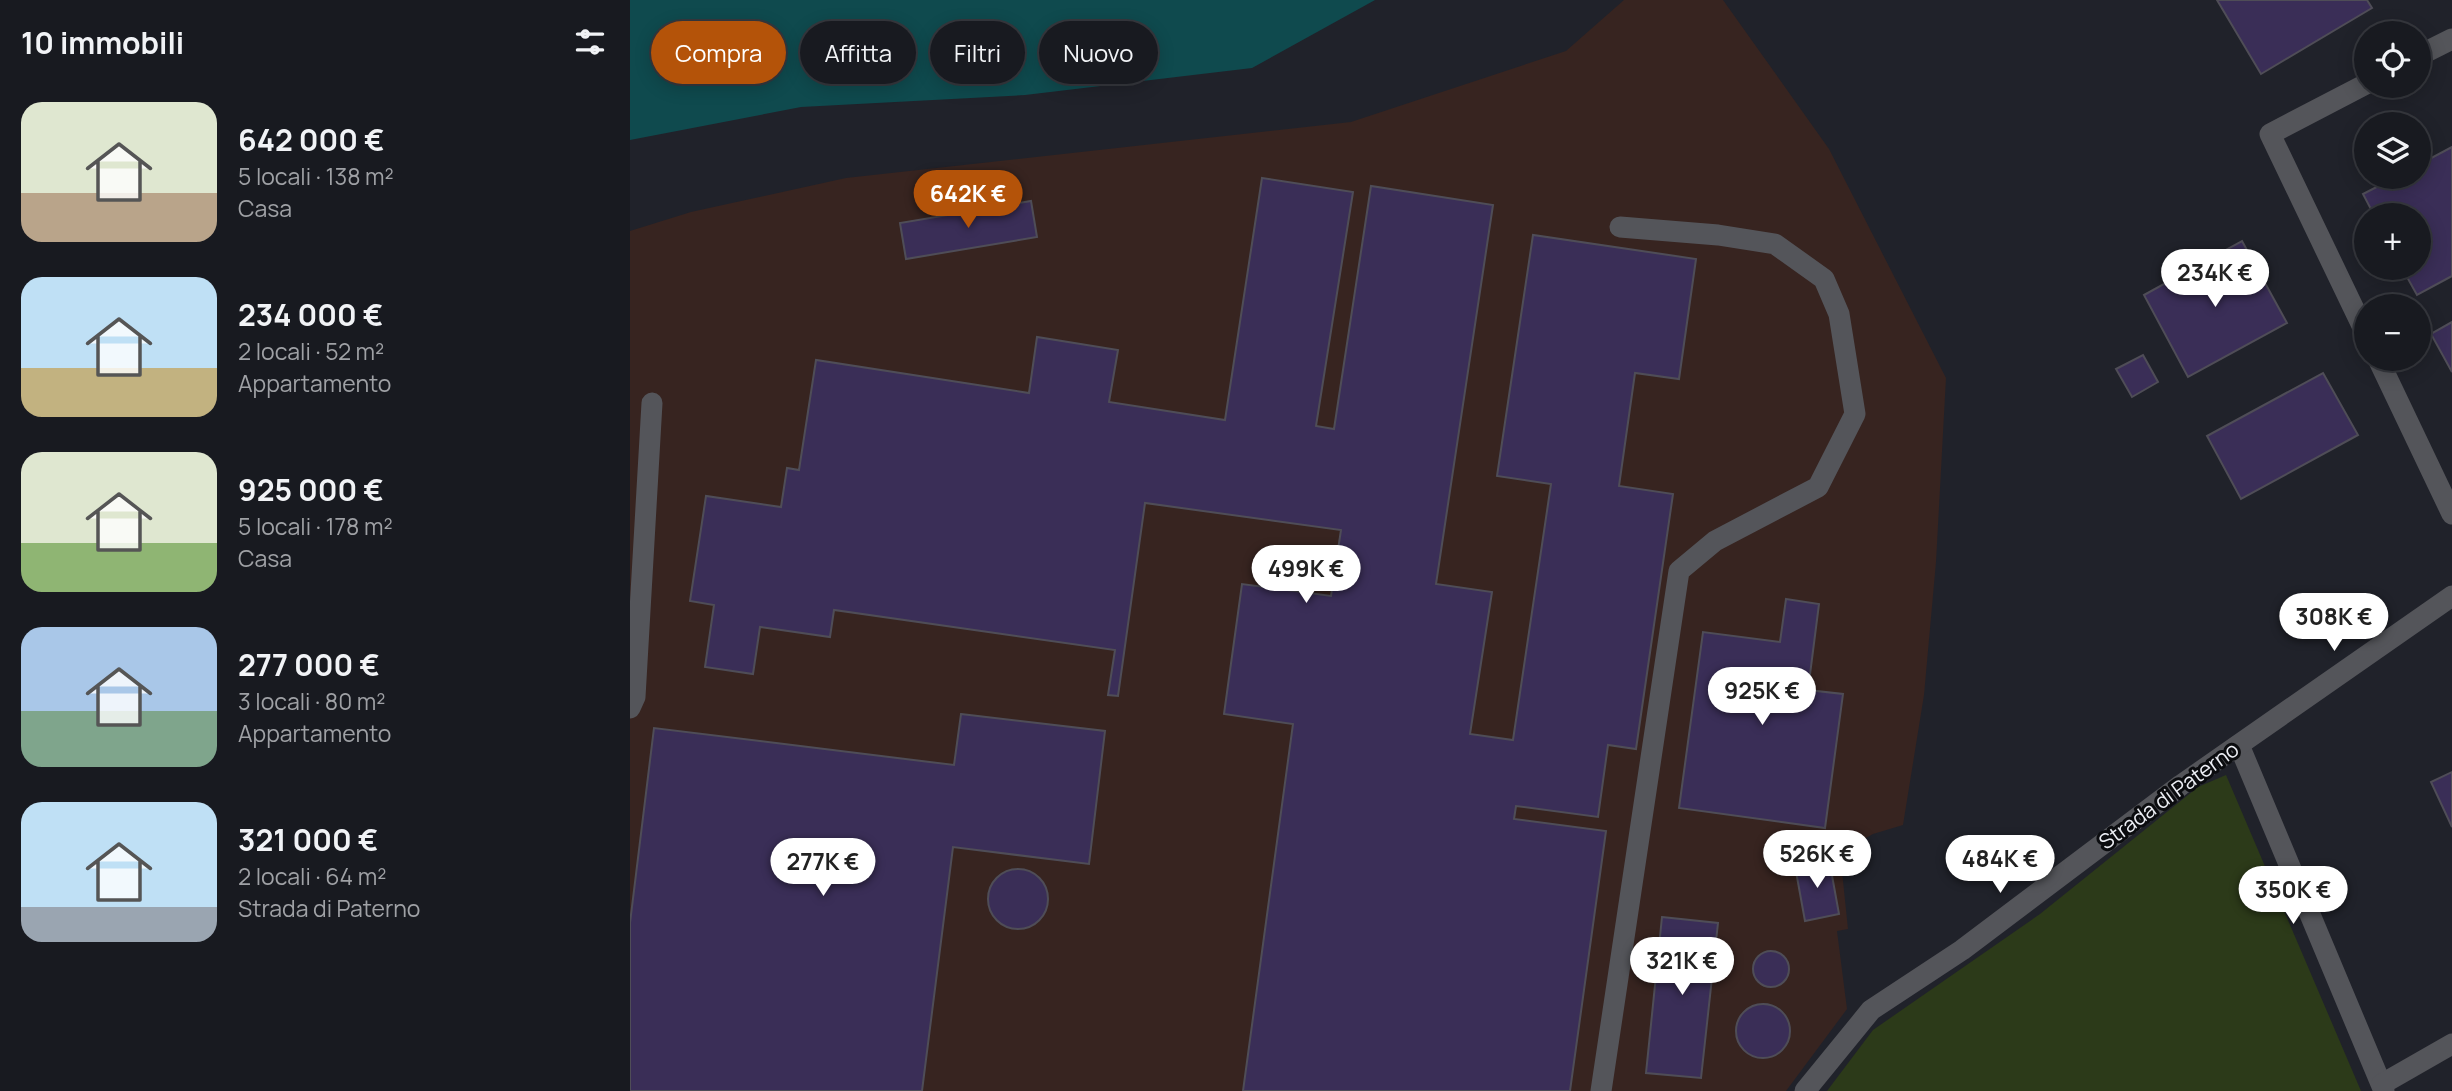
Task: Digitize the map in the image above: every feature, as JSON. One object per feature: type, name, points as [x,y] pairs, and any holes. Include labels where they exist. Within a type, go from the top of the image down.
[{"type":"street","points":[[2431,50],[2452,39]]},
{"type":"street","points":[[2354,90],[2270,134],[2354,309]]},
{"type":"street","points":[[1601,1091],[1679,571],[1715,541],[1818,487],[1855,414],[1839,314],[1824,279],[1775,244],[1718,235],[1620,227]]},
{"type":"street","points":[[2384,371],[2452,514]]},
{"type":"street","points":[[630,708],[635,697],[652,403]]},
{"type":"street","name":"Strada di Paterno","points":[[1805,1091],[1871,1010],[1962,950],[2181,785],[2452,596]]},
{"type":"street","points":[[2239,745],[2383,1088],[2452,1044]]},
{"type":"shaded area","points":[[1624,0],[1723,0],[1829,149],[1946,378],[1936,562],[1924,695],[1903,825],[1873,834],[1840,852],[1848,929],[1837,931],[1847,1009],[1786,1091],[630,1091],[630,231],[691,212],[846,178],[1351,122],[1566,51]]},
{"type":"green space","points":[[2226,775],[2361,1091],[1827,1091],[1873,1030],[2040,914],[2198,787]]},
{"type":"water","points":[[630,0],[1375,0],[1252,68],[1158,79],[1158,21],[1039,21],[1039,84],[1117,84],[1025,95],[801,107],[630,140]]},
{"type":"building","points":[[2217,0],[2367,0],[2372,8],[2261,74]]},
{"type":"building","points":[[2452,147],[2452,276],[2416,294],[2409,280],[2431,280],[2431,203],[2368,203],[2363,194],[2373,189],[2431,189],[2431,158]]},
{"type":"building","points":[[1262,178],[1353,192],[1316,426],[1334,429],[1371,186],[1493,205],[1436,584],[1492,592],[1470,734],[1513,740],[1551,484],[1497,476],[1533,235],[1696,259],[1679,379],[1635,373],[1619,486],[1673,494],[1636,749],[1608,745],[1598,817],[1516,806],[1514,819],[1606,831],[1570,1091],[1243,1091],[1293,724],[1224,714],[1242,584],[1331,596],[1341,530],[1145,503],[1118,696],[1108,695],[1115,650],[834,610],[830,637],[760,627],[753,674],[705,667],[714,605],[690,601],[706,496],[781,507],[787,468],[799,470],[816,360],[1029,393],[1037,337],[1118,350],[1109,402],[1225,420]]},
{"type":"building","points":[[1031,201],[1037,237],[906,259],[900,223]]},
{"type":"building","points":[[2242,241],[2287,323],[2188,377],[2144,295]]},
{"type":"building","points":[[2452,322],[2452,372],[2431,334]]},
{"type":"building","points":[[2143,355],[2158,382],[2132,397],[2116,369]]},
{"type":"building","points":[[2323,373],[2358,435],[2241,499],[2207,436]]},
{"type":"building","points":[[1786,599],[1819,604],[1808,690],[1843,694],[1825,828],[1679,808],[1703,632],[1780,642]]},
{"type":"building","points":[[961,714],[1105,731],[1089,864],[953,847],[922,1091],[630,1091],[630,923],[654,728],[954,765]]},
{"type":"building","points":[[2452,772],[2452,827],[2431,782]]},
{"type":"building","points":[[1829,859],[1839,914],[1805,921],[1795,866]]},
{"type":"building","points":[[1018,869],[1035,874],[1043,882],[1048,899],[1043,916],[1035,924],[1018,929],[1001,924],[993,916],[988,899],[993,882],[1001,874]]},
{"type":"building","points":[[1662,917],[1718,923],[1701,1078],[1646,1073]]},
{"type":"building","points":[[1771,951],[1784,956],[1789,969],[1784,982],[1771,987],[1758,982],[1753,969],[1758,956]]},
{"type":"building","points":[[1763,1004],[1782,1012],[1790,1031],[1782,1050],[1763,1058],[1744,1050],[1736,1031],[1744,1012]]}]
